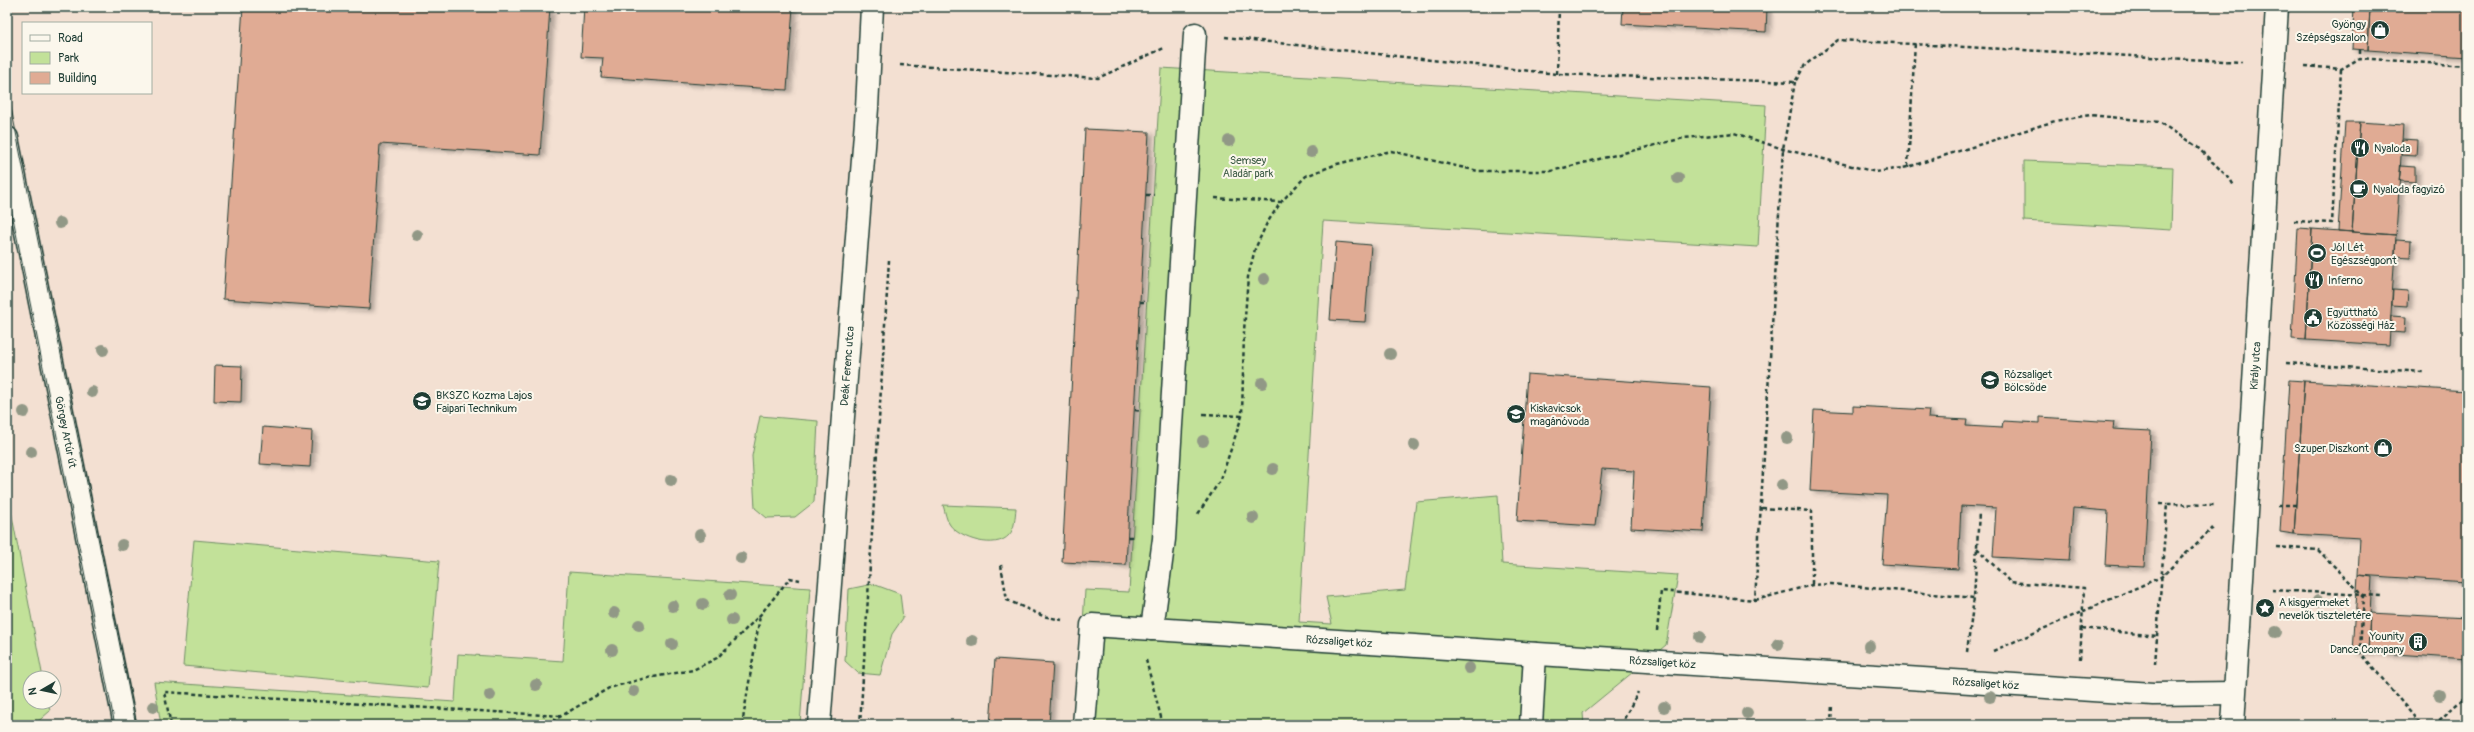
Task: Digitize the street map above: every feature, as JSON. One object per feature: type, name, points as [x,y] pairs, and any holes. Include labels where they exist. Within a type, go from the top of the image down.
[{"type":"street","name":"Deák Ferenc utca","points":[[819,725],[828,586],[872,7]]},
{"type":"street","name":"Király utca","points":[[2233,725],[2277,7]]},
{"type":"street","points":[[1152,629],[1164,539],[1195,34]]},
{"type":"street","name":"Görgey Artúr út","points":[[7,138],[124,725]]},
{"type":"street","points":[[1084,725],[1092,625]]},
{"type":"street","name":"Rózsaliget köz","points":[[1092,625],[1654,661],[1963,672],[2078,689],[2152,694],[2234,693]]},
{"type":"street","points":[[1531,725],[1535,654]]},
{"type":"path","points":[[1557,74],[1559,7]]},
{"type":"path","points":[[869,62],[1098,78],[1195,34],[1557,74],[1794,82]]},
{"type":"path","points":[[1756,600],[1783,149],[1794,82],[1805,65],[1838,40],[1915,42],[2273,63],[2341,69],[2360,58],[2467,66]]},
{"type":"path","points":[[1908,167],[1915,42]]},
{"type":"path","points":[[2360,50],[2360,58]]},
{"type":"path","points":[[899,72],[900,58]]},
{"type":"path","points":[[2291,221],[2332,223],[2341,69]]},
{"type":"path","points":[[1193,520],[1221,479],[1242,416],[1248,277],[1255,249],[1267,223],[1281,202],[1306,176],[1337,164],[1390,151],[1478,171],[1551,171],[1684,138],[1734,132],[1783,149],[1876,172],[1908,167],[2055,121],[2090,115],[2159,122],[2196,146],[2230,179],[2237,193]]},
{"type":"path","points":[[860,725],[889,258]]},
{"type":"path","points":[[2282,363],[2422,372]]},
{"type":"path","points":[[2159,504],[2246,505]]},
{"type":"path","points":[[2152,694],[2167,504]]},
{"type":"path","points":[[2273,504],[2296,506]]},
{"type":"path","points":[[1963,672],[2082,613],[2161,577],[2228,514],[2246,505]]},
{"type":"path","points":[[1762,508],[1812,511],[1812,585]]},
{"type":"path","points":[[1963,672],[1974,598],[1979,512]]},
{"type":"path","points":[[1976,548],[2010,582],[2084,588],[2078,689]]},
{"type":"path","points":[[2318,550],[2363,595],[2360,652],[2421,725]]},
{"type":"path","points":[[1001,565],[1007,600],[1043,616],[1092,625]]},
{"type":"path","points":[[546,725],[608,688],[642,679],[693,670],[717,658],[760,615],[790,578],[828,586]]},
{"type":"path","points":[[1621,725],[1654,661],[1662,591],[1756,600],[1812,585],[1831,584],[1974,598]]},
{"type":"path","points":[[2241,589],[2383,596]]},
{"type":"path","points":[[742,725],[760,615]]},
{"type":"path","points":[[2082,628],[2157,636]]},
{"type":"path","points":[[1152,629],[1145,655],[1148,677],[1163,725]]},
{"type":"path","points":[[171,725],[164,692],[561,716]]},
{"type":"path","points":[[2434,725],[2467,695]]},
{"type":"green space","name":"Semsey Aladár park","points":[[1161,68],[1766,105],[1758,247],[1323,221],[1299,622],[1332,624],[1326,597],[1405,590],[1416,502],[1498,495],[1502,564],[1678,575],[1666,645],[1583,713],[1584,725],[1077,725],[1085,590],[1129,592]]},
{"type":"green space","points":[[2024,161],[2173,167],[2171,230],[2024,221]]},
{"type":"green space","points":[[760,416],[818,421],[814,502],[795,517],[767,518],[755,508],[752,456]]},
{"type":"green space","points":[[7,490],[41,670],[22,670],[22,710],[50,711],[34,725],[7,725]]},
{"type":"green space","points":[[943,505],[1016,508],[1014,526],[1009,535],[996,542],[978,541],[962,535],[950,525]]},
{"type":"green space","points":[[194,540],[439,561],[428,688],[183,666]]},
{"type":"green space","points":[[569,572],[810,588],[800,725],[161,725],[154,682],[455,702],[458,654],[563,661]]},
{"type":"green space","points":[[873,584],[900,594],[903,618],[892,634],[880,675],[858,673],[845,661],[849,589]]},
{"type":"building","points":[[243,7],[550,7],[540,155],[380,144],[369,309],[223,299]]},
{"type":"building","points":[[584,7],[793,7],[787,90],[601,77],[603,58],[581,57]]},
{"type":"building","points":[[1623,7],[1767,7],[1766,32],[1622,24]]},
{"type":"building","points":[[2354,7],[2370,7],[2368,50],[2352,49]]},
{"type":"building","points":[[2370,7],[2467,7],[2467,57],[2368,50]]},
{"type":"building","points":[[2345,122],[2360,122],[2352,232],[2338,231]]},
{"type":"building","points":[[2360,122],[2403,125],[2396,235],[2352,232]]},
{"type":"building","points":[[1085,129],[1149,132],[1126,565],[1062,562]]},
{"type":"building","points":[[2402,139],[2417,140],[2416,156],[2401,155]]},
{"type":"building","points":[[2401,166],[2415,167],[2415,182],[2399,181]]},
{"type":"building","points":[[2298,228],[2312,229],[2306,340],[2292,339]]},
{"type":"building","points":[[2312,229],[2396,235],[2389,345],[2306,340]]},
{"type":"building","points":[[2396,240],[2411,241],[2410,257],[2395,256]]},
{"type":"building","points":[[1336,242],[1371,245],[1365,322],[1330,320]]},
{"type":"building","points":[[2393,290],[2408,291],[2407,306],[2392,305]]},
{"type":"building","points":[[2391,316],[2406,317],[2405,333],[2390,332]]},
{"type":"building","points":[[215,365],[242,366],[241,402],[214,401]]},
{"type":"building","points":[[1527,374],[1711,387],[1703,532],[1631,528],[1634,471],[1602,469],[1595,526],[1517,521]]},
{"type":"building","points":[[2289,380],[2304,381],[2294,534],[2280,532]]},
{"type":"building","name":"Szuper Diszkont","points":[[2304,381],[2467,391],[2467,582],[2358,575],[2360,538],[2294,534]]},
{"type":"building","points":[[1853,406],[1929,410],[1928,418],[1967,420],[1966,426],[2002,428],[2003,421],[2040,423],[2040,417],[2114,422],[2113,429],[2151,431],[2144,567],[2105,565],[2108,511],[2073,508],[2069,561],[1993,557],[1996,508],[1961,506],[1958,569],[1882,564],[1887,495],[1810,491],[1814,410],[1853,412]]},
{"type":"building","points":[[263,427],[312,431],[310,467],[260,464]]},
{"type":"building","points":[[2358,575],[2372,577],[2368,652],[2353,652]]},
{"type":"building","name":"Younity Dance Company","points":[[2370,613],[2467,618],[2467,659],[2368,652]]},
{"type":"building","points":[[995,659],[1053,663],[1049,725],[990,725]]},
{"type":"tram line","points":[[7,88],[136,725]]},
{"type":"tram line","points":[[7,188],[115,725]]},
{"type":"place","name":"Gyöngy Szépségszalon","points":[[2380,30]]},
{"type":"place","name":"Nyaloda","points":[[2360,148]]},
{"type":"place","name":"Nyaloda fagyizó","points":[[2359,189]]},
{"type":"place","name":"Jól Lét Egészségpont","points":[[2317,253]]},
{"type":"place","name":"Inferno","points":[[2314,280]]},
{"type":"place","name":"Együttható Közösségi Ház","points":[[2313,318]]},
{"type":"place","name":"Rózsaliget Bölcsőde","points":[[1990,380]]},
{"type":"place","name":"BKSZC Kozma Lajos Faipari Technikum","points":[[422,401]]},
{"type":"place","name":"Kiskavicsok magánóvoda","points":[[1516,414]]},
{"type":"place","name":"Szuper Diszkont","points":[[2383,448]]},
{"type":"place","name":"A kisgyermeket nevelők tiszteletére","points":[[2265,608]]},
{"type":"place","name":"Younity Dance Company","points":[[2418,642]]}]
